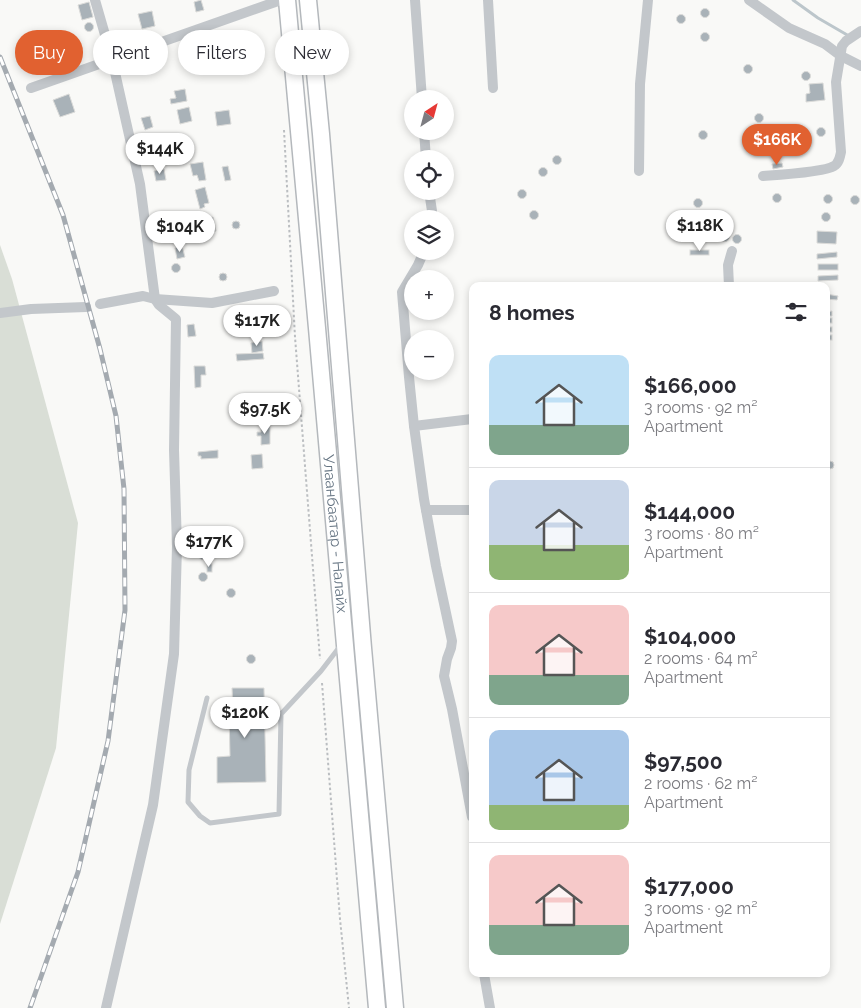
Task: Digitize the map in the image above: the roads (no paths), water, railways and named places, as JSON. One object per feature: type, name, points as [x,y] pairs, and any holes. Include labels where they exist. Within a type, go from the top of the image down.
[{"type":"highway","name":"Улаанбаатар - Налайх","points":[[287,0],[377,1008]]},
{"type":"highway","name":"Улаанбаатар - Налайх","points":[[308,0],[322,134],[363,648],[395,1008]]},
{"type":"street","points":[[95,0],[104,30]]},
{"type":"street","points":[[168,39],[281,0]]},
{"type":"street","points":[[415,0],[421,90]]},
{"type":"street","points":[[488,0],[493,88]]},
{"type":"street","points":[[639,171],[640,84],[648,0]]},
{"type":"street","points":[[749,0],[789,28],[825,44],[840,56],[861,66]]},
{"type":"street","points":[[763,176],[824,169],[834,166],[839,161],[841,152],[836,82],[840,56],[842,46],[846,41],[861,31]]},
{"type":"street","points":[[31,88],[93,66]]},
{"type":"street","points":[[106,1008],[153,805],[174,654],[177,546],[174,450],[176,319],[159,305],[155,299],[140,184],[116,75]]},
{"type":"street","points":[[729,282],[728,265],[732,251]]},
{"type":"street","points":[[420,260],[402,292],[414,426],[426,510],[452,641],[444,676],[469,801]]},
{"type":"street","points":[[100,304],[143,296],[155,299],[212,303],[274,290]]},
{"type":"street","points":[[0,313],[31,309],[86,307]]},
{"type":"street","points":[[414,426],[469,419]]},
{"type":"street","points":[[426,510],[469,510]]},
{"type":"street","points":[[485,977],[490,1008]]},
{"type":"lane","points":[[207,698],[190,770],[188,802],[210,824],[279,814],[282,714],[321,670],[344,640]]},
{"type":"waterway","points":[[793,0],[818,18],[849,36]]},
{"type":"railway","points":[[0,57],[63,215],[100,349],[116,416],[124,489],[125,610],[108,741],[78,872],[30,1008]]}]
